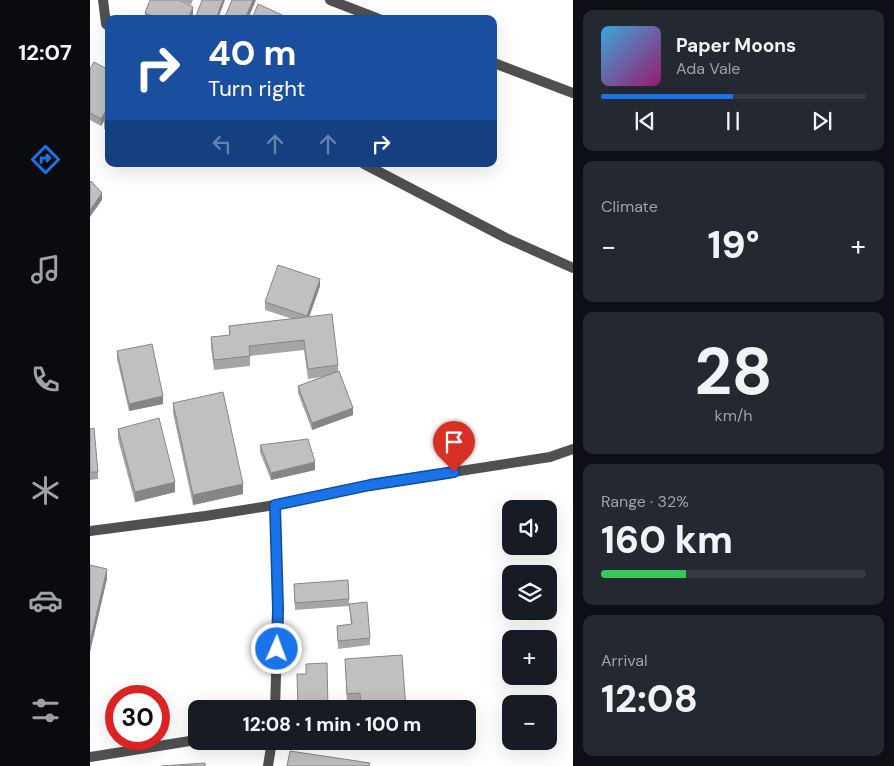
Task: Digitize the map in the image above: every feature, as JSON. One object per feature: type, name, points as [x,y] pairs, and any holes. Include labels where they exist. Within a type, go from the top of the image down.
[{"type":"street","points":[[102,0],[105,18]]},
{"type":"street","points":[[330,0],[369,15]]},
{"type":"street","points":[[497,64],[573,93]]},
{"type":"street","points":[[370,167],[506,238],[573,268]]},
{"type":"street","points":[[90,531],[275,505],[370,485],[550,457],[573,449]]},
{"type":"street","points":[[275,505],[278,609],[275,700]]},
{"type":"street","points":[[90,757],[188,741]]},
{"type":"street","points":[[268,766],[271,750]]},
{"type":"building","points":[[150,0],[179,0],[193,7],[190,15],[150,15],[145,13]]},
{"type":"building","points":[[202,0],[223,0],[217,15],[196,15]]},
{"type":"building","points":[[232,0],[253,0],[247,15],[226,15]]},
{"type":"building","points":[[258,4],[282,15],[254,15]]},
{"type":"building","points":[[94,62],[105,68],[105,112],[101,119],[90,113],[90,69]]},
{"type":"building","points":[[91,181],[102,193],[90,210],[90,183]]},
{"type":"building","points":[[278,265],[320,279],[307,316],[265,302]]},
{"type":"building","points":[[332,314],[338,365],[308,369],[304,340],[249,346],[250,356],[214,360],[211,337],[230,335],[229,326]]},
{"type":"building","points":[[152,344],[163,396],[129,404],[117,351]]},
{"type":"building","points":[[339,371],[353,408],[312,423],[298,386]]},
{"type":"building","points":[[223,392],[243,484],[193,495],[173,403]]},
{"type":"building","points":[[159,418],[175,482],[135,492],[118,429]]},
{"type":"building","points":[[94,428],[98,472],[90,472],[90,429]]},
{"type":"building","points":[[308,439],[315,462],[271,473],[260,445]]},
{"type":"building","points":[[90,565],[107,569],[90,642]]},
{"type":"building","points":[[348,580],[349,599],[295,603],[294,584]]},
{"type":"building","points":[[367,602],[370,638],[338,641],[337,626],[352,624],[349,604]]},
{"type":"building","points":[[402,655],[405,700],[360,700],[360,693],[347,694],[345,659]]},
{"type":"building","points":[[327,663],[328,700],[298,700],[297,674],[306,674],[306,664]]},
{"type":"building","points":[[290,751],[370,763],[369,766],[287,766]]},
{"type":"building","points":[[205,763],[205,766],[162,766]]},
{"type":"route","points":[[277,649],[278,609],[275,505],[370,485],[454,472]]}]
